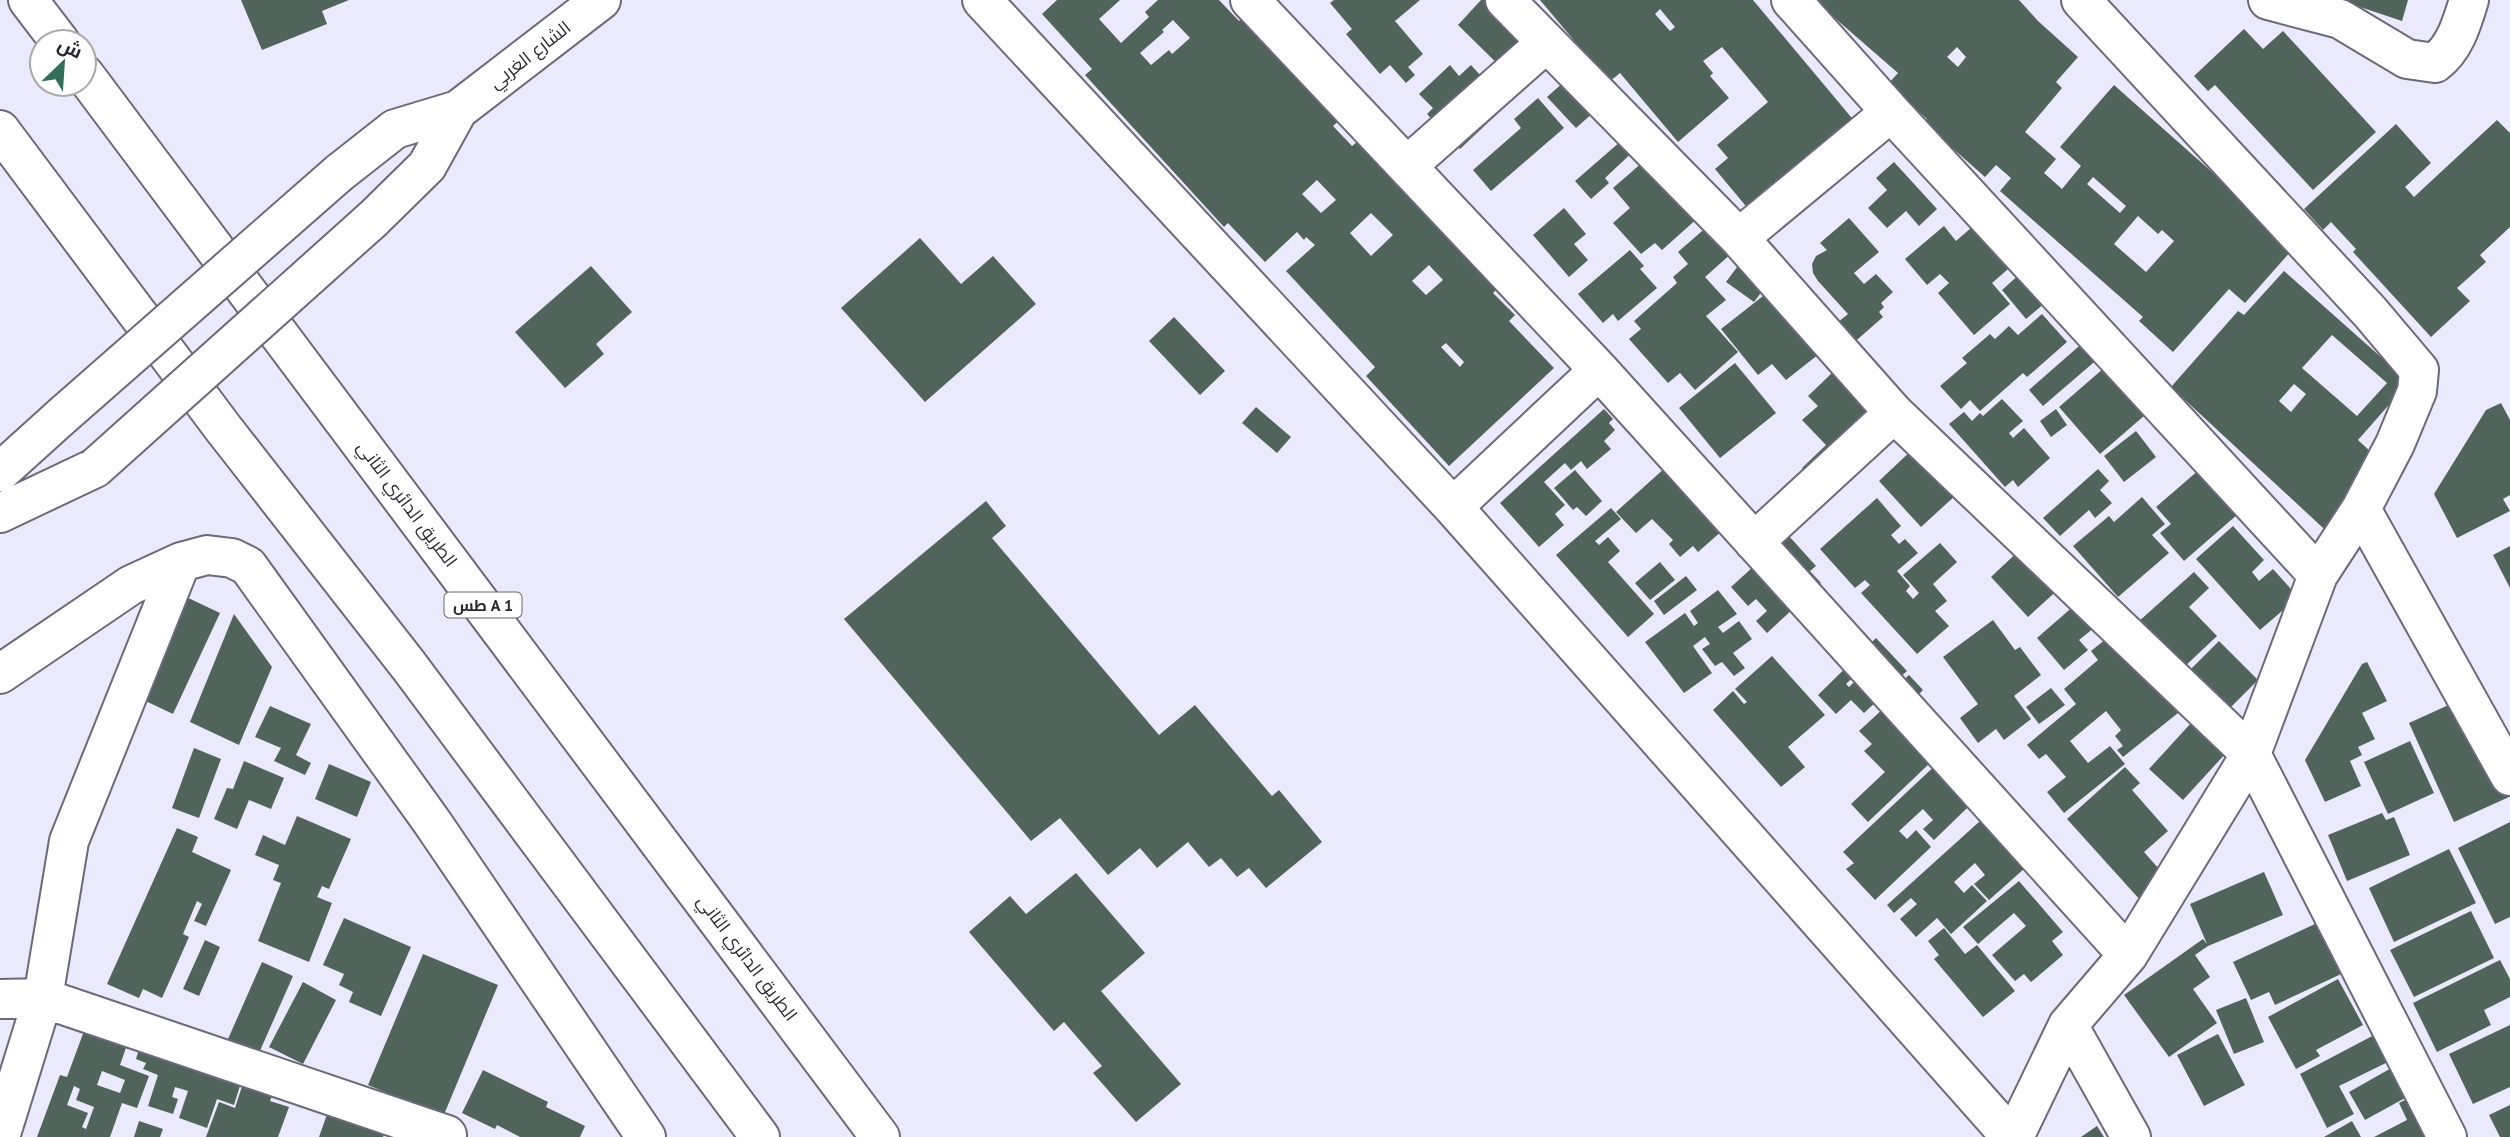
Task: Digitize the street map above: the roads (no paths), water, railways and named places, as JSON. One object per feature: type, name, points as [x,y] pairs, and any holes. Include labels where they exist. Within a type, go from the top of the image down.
[{"type":"main road","points":[[28,0],[49,28]]},
{"type":"main road","name":"الشارع الغربي","points":[[458,110],[601,0]]},
{"type":"main road","points":[[982,0],[1452,507],[2013,1137],[2068,1025],[2128,955],[2251,754],[2318,575],[2361,509],[2395,444],[2417,391],[2419,370],[2360,302],[2081,0]]},
{"type":"main road","points":[[1250,0],[1599,370],[2128,955]]},
{"type":"main road","points":[[1505,0],[1739,238],[1894,413],[2251,754],[2447,1137]]},
{"type":"main road","points":[[1791,0],[2318,575]]},
{"type":"main road","points":[[2268,0],[2340,19],[2407,59],[2435,63],[2446,54],[2455,39],[2469,0]]},
{"type":"main road","points":[[1406,166],[1546,43]]},
{"type":"main road","name":"الطريق الدائري الثاني","points":[[98,93],[880,1137]]},
{"type":"main road","points":[[0,472],[339,173],[395,129],[458,110]]},
{"type":"main road","points":[[0,513],[95,468],[373,219],[426,166],[458,110]]},
{"type":"main road","points":[[1739,238],[1891,112]]},
{"type":"main road","points":[[0,130],[223,428],[409,666],[760,1137]]},
{"type":"main road","points":[[1452,507],[1599,370]]},
{"type":"main road","points":[[1754,542],[1894,413]]},
{"type":"main road","points":[[2361,509],[2510,776]]},
{"type":"main road","points":[[0,674],[131,585],[181,562],[207,555],[232,558],[248,566],[432,822],[646,1137]]},
{"type":"main road","points":[[0,1137],[43,998],[69,841],[181,562]]},
{"type":"main road","points":[[0,999],[43,998],[447,1135]]},
{"type":"main road","points":[[2068,1025],[2131,1137]]}]
